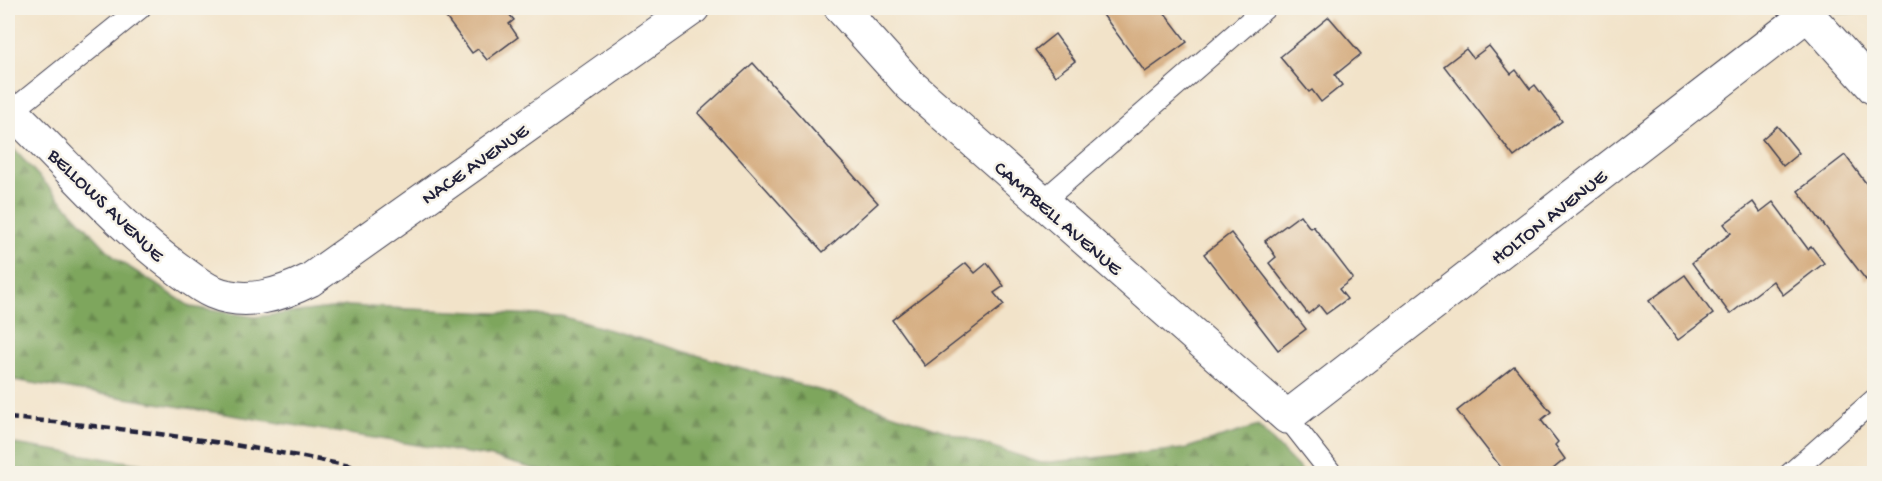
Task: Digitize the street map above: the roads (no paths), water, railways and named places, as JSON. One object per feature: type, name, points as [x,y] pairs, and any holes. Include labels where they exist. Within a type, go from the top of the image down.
[{"type":"street","name":"NACE AVENUE","points":[[247,299],[280,295],[310,280],[693,8]]},
{"type":"street","name":"CAMPBELL AVENUE","points":[[841,8],[910,85],[1287,417]]},
{"type":"street","points":[[1805,11],[1875,88]]},
{"type":"street","name":"HOLTON AVENUE","points":[[1287,417],[1805,11]]},
{"type":"street","name":"BELLOWS AVENUE","points":[[9,110],[150,250],[213,292],[247,299]]},
{"type":"lane","points":[[9,110],[140,8]]},
{"type":"lane","points":[[1042,202],[1266,8]]},
{"type":"lane","points":[[1790,474],[1875,400]]},
{"type":"lane","points":[[1287,417],[1332,474]]},
{"type":"railway","points":[[8,418],[103,427],[199,440],[294,455],[388,474]]}]
